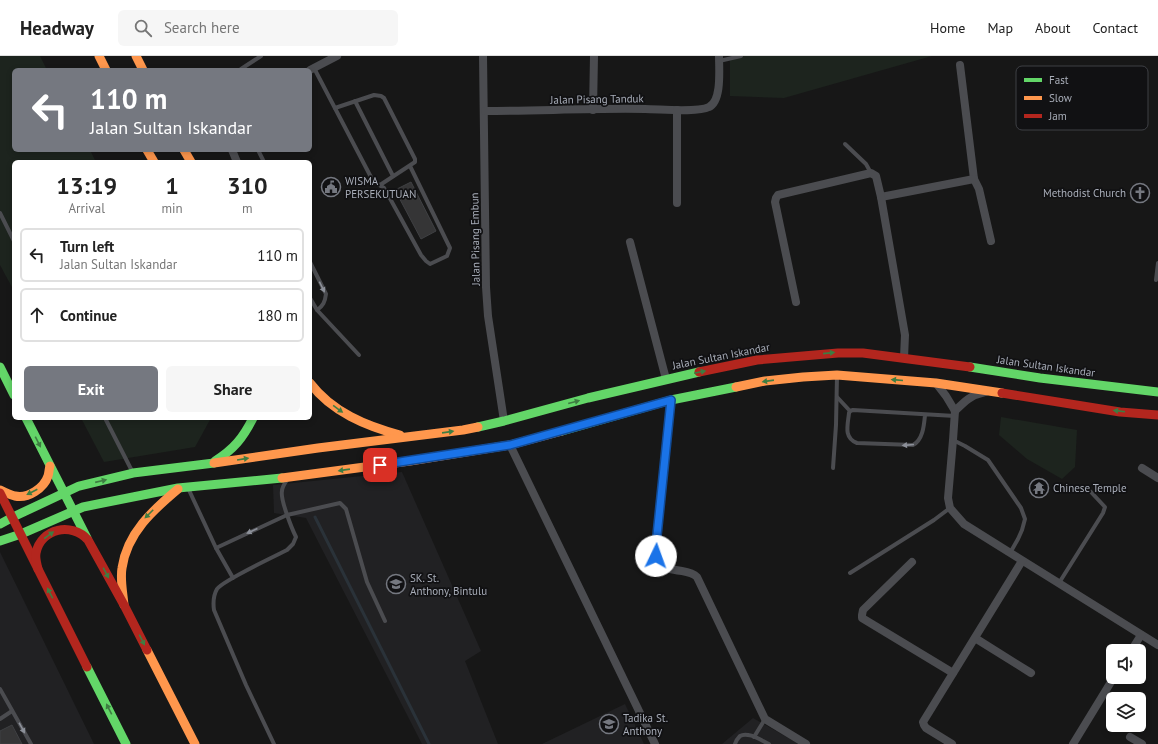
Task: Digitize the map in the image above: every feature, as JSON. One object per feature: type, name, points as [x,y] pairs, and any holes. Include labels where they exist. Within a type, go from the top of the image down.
[{"type":"main road","points":[[99,56],[105,68]]},
{"type":"main road","points":[[136,56],[142,68]]},
{"type":"main road","name":"Jalan Sultan Iskandar","points":[[312,385],[323,398],[344,413],[381,431],[409,437],[464,430],[666,379],[757,360],[838,352],[862,353],[948,363],[1040,378],[1158,392]]},
{"type":"main road","points":[[0,367],[12,391]]},
{"type":"main road","points":[[0,541],[21,534],[83,507],[183,488],[289,477],[410,461],[510,445],[671,400],[765,381],[836,375],[936,383],[1120,412],[1158,415]]},
{"type":"main road","points":[[27,420],[195,744]]},
{"type":"main road","points":[[209,464],[228,454],[237,444],[252,420]]},
{"type":"main road","points":[[0,524],[79,486],[133,474],[409,437]]},
{"type":"main road","points":[[0,490],[15,496],[29,495],[44,483],[50,466]]},
{"type":"main road","points":[[124,606],[122,569],[127,549],[135,531],[159,505],[183,488]]},
{"type":"main road","points":[[0,493],[126,744]]},
{"type":"main road","points":[[38,569],[36,560],[37,550],[41,542],[56,530],[65,529],[78,532],[88,540]]},
{"type":"street","points":[[312,69],[337,56]]},
{"type":"street","name":"Jalan Pisang Embun","points":[[483,56],[487,301],[504,421]]},
{"type":"street","points":[[592,110],[594,56]]},
{"type":"street","name":"Jalan Pisang Tanduk","points":[[485,111],[645,109],[696,110],[709,107],[715,102],[718,95],[719,58]]},
{"type":"street","points":[[960,64],[974,179],[979,189],[991,241]]},
{"type":"street","points":[[677,110],[677,203]]},
{"type":"street","points":[[796,302],[775,202],[776,198],[778,196],[871,173],[876,176],[881,197],[905,334],[904,358]]},
{"type":"street","points":[[881,197],[974,179]]},
{"type":"street","points":[[630,242],[666,379]]},
{"type":"street","points":[[936,383],[946,396],[955,414],[948,498],[950,508],[964,524],[1158,645]]},
{"type":"street","points":[[955,414],[965,400],[974,395],[989,391]]},
{"type":"street","points":[[671,400],[656,545],[656,556],[659,564],[665,568],[694,574],[697,577],[765,720],[806,744]]},
{"type":"street","points":[[510,445],[655,744]]},
{"type":"street","points":[[1142,468],[1158,478]]},
{"type":"street","points":[[952,744],[926,728],[923,723],[1022,561]]},
{"type":"street","points":[[912,562],[863,610],[862,618],[953,673]]},
{"type":"street","points":[[1135,644],[1141,635]]},
{"type":"street","points":[[975,638],[1031,673]]},
{"type":"street","points":[[1073,744],[1110,684]]},
{"type":"street","points":[[1130,737],[1142,744]]},
{"type":"lane","points":[[243,68],[262,56]]},
{"type":"lane","points":[[719,58],[741,56]]},
{"type":"lane","points":[[312,69],[335,108],[373,181],[384,188],[417,248],[426,261],[430,264],[447,256],[450,248],[410,166]]},
{"type":"lane","points":[[335,108],[374,95],[384,98],[415,158],[415,162],[380,185]]},
{"type":"lane","points":[[355,101],[393,176]]},
{"type":"lane","points":[[845,144],[866,164],[871,173]]},
{"type":"lane","points":[[0,213],[12,237]]},
{"type":"lane","points":[[1156,280],[1158,263]]},
{"type":"lane","points":[[312,266],[326,294],[326,300],[322,306],[316,310]]},
{"type":"lane","points":[[312,302],[316,310],[359,355]]},
{"type":"lane","points":[[833,468],[837,396],[836,375]]},
{"type":"lane","points":[[837,396],[850,411]]},
{"type":"lane","points":[[850,411],[847,434],[850,439],[857,443],[914,445],[918,443],[920,438],[925,415]]},
{"type":"lane","points":[[850,411],[925,415],[955,414]]},
{"type":"lane","points":[[106,420],[133,474]]},
{"type":"lane","points":[[953,440],[988,460],[1021,508],[1024,519],[1022,530],[1010,553]]},
{"type":"lane","points":[[274,744],[246,686],[214,610],[213,604],[218,588],[233,578],[287,550],[293,544],[296,537],[287,515],[281,493],[289,477]]},
{"type":"lane","points":[[183,488],[233,578]]},
{"type":"lane","points":[[1059,583],[1103,513],[1105,507],[1090,491]]},
{"type":"lane","points":[[216,548],[287,515],[340,503],[346,510],[367,582],[385,621]]},
{"type":"lane","points":[[850,573],[934,520],[950,508]]},
{"type":"lane","points":[[0,689],[31,744]]},
{"type":"lane","points":[[0,719],[12,711]]},
{"type":"lane","points":[[754,737],[765,720]]},
{"type":"lane","points":[[735,744],[742,735],[754,737],[768,744]]},
{"type":"shaded area","points":[[0,56],[40,56],[46,68],[12,68],[12,152],[91,152],[95,160],[12,160],[12,287],[0,265]]},
{"type":"shaded area","points":[[730,56],[932,56],[784,98],[730,96]]},
{"type":"shaded area","points":[[1001,417],[1077,430],[1075,467],[1062,479],[1027,459],[999,435]]},
{"type":"shaded area","points":[[82,420],[210,420],[195,447],[104,462]]},
{"type":"shaded area","name":"SK. St. Anthony, Bintulu","points":[[402,472],[481,651],[465,661],[498,744],[422,744],[306,518],[274,513],[273,485]]},
{"type":"shaded area","points":[[0,552],[94,744],[0,744]]},
{"type":"shaded area","name":"Tadika St. Anthony","points":[[625,704],[644,744],[542,744]]},
{"type":"shaded area","points":[[753,718],[799,744],[722,744]]},
{"type":"building","points":[[411,182],[436,231],[421,239],[395,190]]},
{"type":"building","points":[[12,725],[22,744],[0,744],[0,731]]},
{"type":"waterway","points":[[315,517],[429,744]]},
{"type":"traffic: fast","points":[[0,367],[12,391]]},
{"type":"traffic: fast","points":[[970,367],[1040,378],[1158,392]]},
{"type":"traffic: fast","points":[[478,427],[588,398],[699,372]]},
{"type":"traffic: fast","points":[[562,431],[671,400],[736,387]]},
{"type":"traffic: fast","points":[[27,420],[87,538]]},
{"type":"traffic: fast","points":[[215,461],[228,452],[246,431],[252,420]]},
{"type":"traffic: fast","points":[[13,517],[79,486],[133,473],[214,463]]},
{"type":"traffic: fast","points":[[21,534],[83,507],[178,488],[282,478]]},
{"type":"traffic: fast","points":[[0,524],[13,517]]},
{"type":"traffic: fast","points":[[0,541],[21,534]]},
{"type":"traffic: fast","points":[[87,667],[126,744]]},
{"type":"traffic: slow","points":[[99,56],[105,68]]},
{"type":"traffic: slow","points":[[136,56],[142,68]]},
{"type":"traffic: slow","points":[[148,152],[153,160]]},
{"type":"traffic: slow","points":[[185,152],[190,160]]},
{"type":"traffic: slow","points":[[736,387],[765,381],[837,375],[936,383],[1002,393]]},
{"type":"traffic: slow","points":[[312,385],[339,410],[362,422],[400,435]]},
{"type":"traffic: slow","points":[[214,463],[478,427]]},
{"type":"traffic: slow","points":[[282,478],[410,461],[510,445],[562,431]]},
{"type":"traffic: slow","points":[[0,490],[15,496],[25,496],[35,492],[46,480],[50,466]]},
{"type":"traffic: slow","points":[[124,605],[121,573],[129,544],[142,523],[159,505],[178,489]]},
{"type":"traffic: slow","points":[[147,650],[195,744]]},
{"type":"traffic: jam","points":[[699,372],[757,360],[838,353],[863,353],[970,367]]},
{"type":"traffic: jam","points":[[1002,393],[1120,412],[1158,415]]},
{"type":"traffic: jam","points":[[0,493],[87,667]]},
{"type":"traffic: jam","points":[[38,569],[36,553],[39,545],[50,533],[58,530],[66,530],[81,534],[88,540],[147,650]]},
{"type":"place","name":"WISMA PERSEKUTUAN","points":[[331,187]]},
{"type":"place","name":"Methodist Church","points":[[1140,193]]},
{"type":"place","name":"Chinese Temple","points":[[1039,488]]},
{"type":"place","name":"SK. St. Anthony, Bintulu","points":[[396,584]]},
{"type":"place","name":"Tadika St. Anthony","points":[[609,724]]},
{"type":"route","points":[[380,465],[510,445],[671,400],[656,556]]}]
